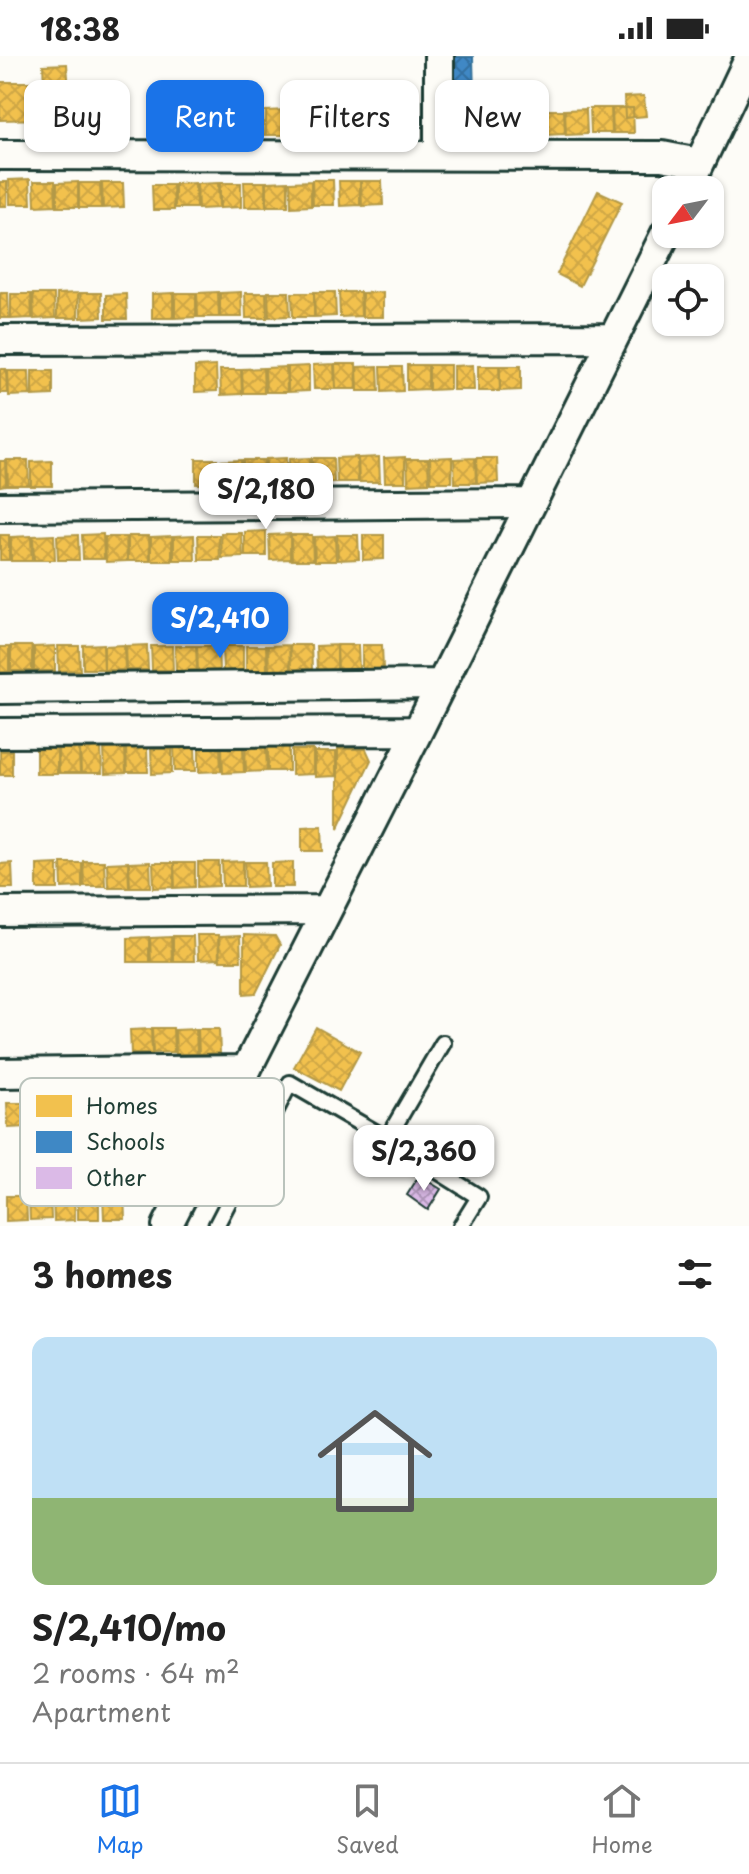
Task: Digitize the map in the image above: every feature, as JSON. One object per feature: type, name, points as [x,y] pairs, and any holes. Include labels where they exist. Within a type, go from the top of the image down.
[{"type":"street","points":[[439,56],[439,155]]},
{"type":"street","points":[[693,176],[749,59]]},
{"type":"street","points":[[0,155],[662,156],[699,163]]},
{"type":"street","points":[[242,1078],[658,248]]},
{"type":"street","points":[[0,340],[613,338]]},
{"type":"street","points":[[0,507],[531,503]]},
{"type":"street","points":[[0,689],[440,684]]},
{"type":"street","points":[[0,733],[418,731]]},
{"type":"street","points":[[0,912],[327,910]]},
{"type":"street","points":[[0,1073],[246,1070]]},
{"type":"street","points":[[167,1226],[177,1206]]},
{"type":"lane","points":[[387,1139],[443,1043]]},
{"type":"lane","points":[[284,1095],[290,1083],[479,1197],[461,1226]]},
{"type":"lane","points":[[216,1226],[226,1206]]},
{"type":"building: Homes","points":[[67,64],[68,80],[44,80],[43,65]]},
{"type":"building: Homes","points":[[0,82],[24,82],[24,119],[0,120]]},
{"type":"building: Homes","points":[[644,96],[646,116],[625,118],[624,97]]},
{"type":"building: Homes","points":[[590,108],[611,108],[612,133],[591,133]]},
{"type":"building: Homes","points":[[612,108],[633,108],[634,133],[613,133]]},
{"type":"building: Homes","points":[[586,109],[587,134],[566,135],[565,110]]},
{"type":"building: Homes","points":[[280,110],[280,135],[266,135],[266,111]]},
{"type":"building: Homes","points":[[549,110],[564,110],[565,134],[549,135]]},
{"type":"building: Homes","points":[[30,179],[31,204],[10,204],[9,180]]},
{"type":"building: Homes","points":[[312,180],[333,180],[334,205],[313,205]]},
{"type":"building: Homes","points":[[34,181],[55,181],[56,205],[35,206]]},
{"type":"building: Homes","points":[[288,181],[288,206],[267,206],[267,182]]},
{"type":"building: Homes","points":[[311,181],[311,206],[291,207],[290,182]]},
{"type":"building: Homes","points":[[339,181],[360,181],[360,205],[340,206]]},
{"type":"building: Homes","points":[[361,181],[382,181],[383,205],[362,206]]},
{"type":"building: Homes","points":[[0,182],[7,182],[7,206],[0,206]]},
{"type":"building: Homes","points":[[78,182],[78,207],[57,207],[57,183]]},
{"type":"building: Homes","points":[[244,182],[265,182],[266,207],[245,207]]},
{"type":"building: Homes","points":[[79,183],[100,183],[101,208],[79,208]]},
{"type":"building: Homes","points":[[102,183],[123,183],[124,207],[103,208]]},
{"type":"building: Homes","points":[[195,183],[196,208],[175,208],[175,184]]},
{"type":"building: Homes","points":[[218,183],[219,208],[198,209],[197,184]]},
{"type":"building: Homes","points":[[220,183],[241,183],[241,207],[220,208]]},
{"type":"building: Homes","points":[[152,185],[173,185],[174,210],[153,210]]},
{"type":"building: Homes","points":[[598,191],[622,202],[580,286],[557,274]]},
{"type":"building: Homes","points":[[218,292],[219,317],[198,317],[197,293]]},
{"type":"building: Homes","points":[[241,292],[242,317],[220,317],[220,293]]},
{"type":"building: Homes","points":[[268,292],[289,292],[290,316],[269,317]]},
{"type":"building: Homes","points":[[314,292],[335,292],[336,316],[315,317]]},
{"type":"building: Homes","points":[[314,292],[314,317],[293,317],[292,293]]},
{"type":"building: Homes","points":[[339,292],[360,292],[361,316],[340,317]]},
{"type":"building: Homes","points":[[383,292],[383,317],[362,317],[362,293]]},
{"type":"building: Homes","points":[[0,293],[8,293],[9,318],[0,318]]},
{"type":"building: Homes","points":[[78,293],[78,318],[57,318],[57,294]]},
{"type":"building: Homes","points":[[80,293],[101,293],[102,317],[81,318]]},
{"type":"building: Homes","points":[[173,293],[173,318],[152,318],[152,294]]},
{"type":"building: Homes","points":[[175,293],[196,293],[196,317],[175,318]]},
{"type":"building: Homes","points":[[245,293],[266,293],[267,318],[246,318]]},
{"type":"building: Homes","points":[[11,294],[31,294],[32,318],[11,319]]},
{"type":"building: Homes","points":[[33,294],[54,294],[55,318],[34,319]]},
{"type":"building: Homes","points":[[126,294],[127,319],[106,319],[106,295]]},
{"type":"building: Homes","points":[[334,364],[335,389],[314,389],[313,365]]},
{"type":"building: Homes","points":[[335,364],[356,364],[357,389],[336,389]]},
{"type":"building: Homes","points":[[407,365],[428,365],[428,389],[407,390]]},
{"type":"building: Homes","points":[[429,365],[450,365],[450,389],[429,390]]},
{"type":"building: Homes","points":[[473,365],[474,390],[453,390],[453,366]]},
{"type":"building: Homes","points":[[216,366],[217,391],[195,392],[195,367]]},
{"type":"building: Homes","points":[[309,366],[309,391],[288,392],[288,367]]},
{"type":"building: Homes","points":[[378,366],[379,391],[358,391],[357,367]]},
{"type":"building: Homes","points":[[478,366],[499,366],[500,391],[478,391]]},
{"type":"building: Homes","points":[[500,366],[521,366],[521,390],[500,391]]},
{"type":"building: Homes","points":[[286,367],[287,392],[266,392],[265,368]]},
{"type":"building: Homes","points":[[381,367],[402,367],[403,391],[382,392]]},
{"type":"building: Homes","points":[[263,368],[264,393],[243,393],[242,369]]},
{"type":"building: Homes","points":[[0,369],[6,369],[7,393],[0,393]]},
{"type":"building: Homes","points":[[220,370],[241,370],[242,394],[221,395]]},
{"type":"building: Homes","points":[[8,371],[29,371],[30,395],[9,396]]},
{"type":"building: Homes","points":[[32,371],[53,371],[53,395],[32,396]]},
{"type":"building: Homes","points":[[357,457],[358,482],[337,482],[336,458]]},
{"type":"building: Homes","points":[[379,457],[380,482],[359,482],[358,458]]},
{"type":"building: Homes","points":[[405,457],[405,482],[385,482],[384,458]]},
{"type":"building: Homes","points":[[452,457],[452,482],[431,482],[430,458]]},
{"type":"building: Homes","points":[[286,458],[287,483],[266,483],[266,459]]},
{"type":"building: Homes","points":[[310,458],[311,483],[290,483],[289,459]]},
{"type":"building: Homes","points":[[312,458],[333,458],[334,482],[313,483]]},
{"type":"building: Homes","points":[[475,458],[476,483],[455,483],[454,459]]},
{"type":"building: Homes","points":[[476,458],[497,458],[498,482],[477,483]]},
{"type":"building: Homes","points":[[196,459],[217,459],[217,484],[196,484]]},
{"type":"building: Homes","points":[[407,459],[428,459],[429,483],[408,484]]},
{"type":"building: Homes","points":[[7,460],[28,460],[29,485],[8,485]]},
{"type":"building: Homes","points":[[241,460],[242,485],[221,485],[220,461]]},
{"type":"building: Homes","points":[[243,460],[264,460],[265,484],[244,485]]},
{"type":"building: Homes","points":[[0,461],[5,461],[6,485],[0,486]]},
{"type":"building: Homes","points":[[52,461],[52,486],[31,486],[31,462]]},
{"type":"building: Homes","points":[[266,531],[266,556],[245,556],[245,532]]},
{"type":"building: Homes","points":[[221,533],[242,533],[243,557],[222,558]]},
{"type":"building: Homes","points":[[103,534],[104,559],[83,559],[82,535]]},
{"type":"building: Homes","points":[[290,534],[290,559],[270,560],[269,535]]},
{"type":"building: Homes","points":[[0,535],[9,535],[9,560],[0,560]]},
{"type":"building: Homes","points":[[54,535],[55,560],[34,560],[33,536]]},
{"type":"building: Homes","points":[[78,535],[79,560],[58,560],[57,536]]},
{"type":"building: Homes","points":[[194,535],[195,560],[174,560],[174,536]]},
{"type":"building: Homes","points":[[198,535],[219,535],[220,560],[199,560]]},
{"type":"building: Homes","points":[[291,535],[312,535],[313,560],[292,560]]},
{"type":"building: Homes","points":[[337,535],[358,535],[359,559],[338,560]]},
{"type":"building: Homes","points":[[363,535],[384,535],[384,559],[363,560]]},
{"type":"building: Homes","points":[[31,536],[32,561],[11,561],[11,537]]},
{"type":"building: Homes","points":[[128,536],[149,536],[150,561],[128,561]]},
{"type":"building: Homes","points":[[172,536],[172,561],[151,561],[151,537]]},
{"type":"building: Homes","points":[[335,536],[336,561],[315,561],[314,537]]},
{"type":"building: Homes","points":[[105,537],[126,537],[127,561],[106,562]]},
{"type":"building: Homes","points":[[104,644],[104,669],[83,669],[83,645]]},
{"type":"building: Homes","points":[[124,645],[125,670],[104,670],[103,646]]},
{"type":"building: Homes","points":[[147,645],[148,670],[127,670],[126,646]]},
{"type":"building: Homes","points":[[289,645],[290,670],[269,670],[268,646]]},
{"type":"building: Homes","points":[[290,645],[311,645],[312,669],[291,670]]},
{"type":"building: Homes","points":[[337,645],[358,645],[359,669],[338,670]]},
{"type":"building: Homes","points":[[337,645],[337,670],[317,670],[316,646]]},
{"type":"building: Homes","points":[[362,645],[382,645],[383,669],[362,670]]},
{"type":"building: Homes","points":[[11,646],[32,646],[32,671],[11,671]]},
{"type":"building: Homes","points":[[55,646],[55,671],[34,671],[34,647]]},
{"type":"building: Homes","points":[[58,646],[79,646],[80,670],[59,671]]},
{"type":"building: Homes","points":[[151,646],[172,646],[173,670],[152,670]]},
{"type":"building: Homes","points":[[175,646],[196,646],[197,670],[176,671]]},
{"type":"building: Homes","points":[[197,646],[218,646],[219,670],[198,671]]},
{"type":"building: Homes","points":[[222,646],[243,646],[243,670],[223,671]]},
{"type":"building: Homes","points":[[246,646],[266,646],[267,670],[246,671]]},
{"type":"building: Homes","points":[[0,647],[9,647],[9,672],[0,672]]},
{"type":"building: Homes","points":[[195,746],[196,771],[175,771],[174,747]]},
{"type":"building: Homes","points":[[289,746],[289,771],[268,771],[268,747]]},
{"type":"building: Homes","points":[[147,747],[148,772],[127,772],[126,748]]},
{"type":"building: Homes","points":[[199,747],[220,747],[221,771],[199,772]]},
{"type":"building: Homes","points":[[245,747],[266,747],[267,771],[246,772]]},
{"type":"building: Homes","points":[[79,748],[80,773],[59,773],[58,749]]},
{"type":"building: Homes","points":[[101,748],[102,773],[81,773],[80,749]]},
{"type":"building: Homes","points":[[222,748],[243,748],[244,772],[223,773]]},
{"type":"building: Homes","points":[[36,749],[57,749],[57,774],[36,774]]},
{"type":"building: Homes","points":[[104,749],[125,749],[126,773],[105,774]]},
{"type":"building: Homes","points":[[151,749],[172,749],[172,773],[152,774]]},
{"type":"building: Homes","points":[[338,749],[366,749],[371,760],[338,829]]},
{"type":"building: Homes","points":[[292,750],[313,750],[313,774],[292,775]]},
{"type":"building: Homes","points":[[0,751],[12,751],[12,775],[0,775]]},
{"type":"building: Homes","points":[[315,752],[336,752],[336,776],[315,777]]},
{"type":"building: Homes","points":[[322,826],[323,851],[302,851],[302,827]]},
{"type":"building: Homes","points":[[83,861],[104,861],[105,886],[84,886]]},
{"type":"building: Homes","points":[[243,861],[243,886],[223,886],[222,862]]},
{"type":"building: Homes","points":[[128,862],[129,887],[108,887],[107,863]]},
{"type":"building: Homes","points":[[150,862],[151,887],[130,887],[129,863]]},
{"type":"building: Homes","points":[[198,862],[219,862],[219,886],[198,887]]},
{"type":"building: Homes","points":[[245,862],[266,862],[267,886],[246,887]]},
{"type":"building: Homes","points":[[293,862],[293,887],[272,887],[272,863]]},
{"type":"building: Homes","points":[[12,863],[13,888],[0,888],[0,864]]},
{"type":"building: Homes","points":[[61,863],[82,863],[82,887],[62,888]]},
{"type":"building: Homes","points":[[153,863],[174,863],[175,887],[154,888]]},
{"type":"building: Homes","points":[[174,863],[195,863],[195,887],[174,888]]},
{"type":"building: Homes","points":[[58,864],[58,889],[37,889],[37,865]]},
{"type":"building: Homes","points":[[197,935],[218,935],[219,959],[198,960]]},
{"type":"building: Homes","points":[[244,935],[275,936],[280,945],[256,993],[244,994]]},
{"type":"building: Homes","points":[[173,936],[193,936],[194,961],[173,961]]},
{"type":"building: Homes","points":[[240,936],[241,961],[220,961],[219,937]]},
{"type":"building: Homes","points":[[149,937],[149,962],[128,962],[128,938]]},
{"type":"building: Homes","points":[[171,937],[172,962],[151,962],[150,938]]},
{"type":"building: Homes","points":[[316,1027],[360,1052],[339,1091],[294,1067]]},
{"type":"building: Homes","points":[[152,1028],[173,1028],[174,1052],[153,1053]]},
{"type":"building: Homes","points":[[151,1029],[152,1054],[131,1054],[130,1030]]},
{"type":"building: Homes","points":[[196,1029],[197,1054],[176,1054],[175,1030]]},
{"type":"building: Homes","points":[[198,1029],[219,1029],[220,1053],[199,1054]]},
{"type":"building: Homes","points":[[7,1103],[20,1103],[20,1127],[8,1128]]},
{"type":"building: Homes","points":[[6,1196],[20,1196],[20,1206],[26,1206],[27,1220],[6,1221]]},
{"type":"building: Homes","points":[[29,1206],[50,1206],[51,1219],[30,1220]]},
{"type":"building: Homes","points":[[53,1206],[74,1206],[75,1220],[54,1221]]},
{"type":"building: Homes","points":[[78,1206],[99,1206],[99,1219],[78,1219]]},
{"type":"building: Homes","points":[[103,1206],[124,1206],[125,1219],[104,1219]]},
{"type":"building: Schools","points":[[451,57],[473,57],[474,80],[452,80]]},
{"type":"building: Other","points":[[419,1176],[441,1189],[428,1210],[407,1195]]}]
